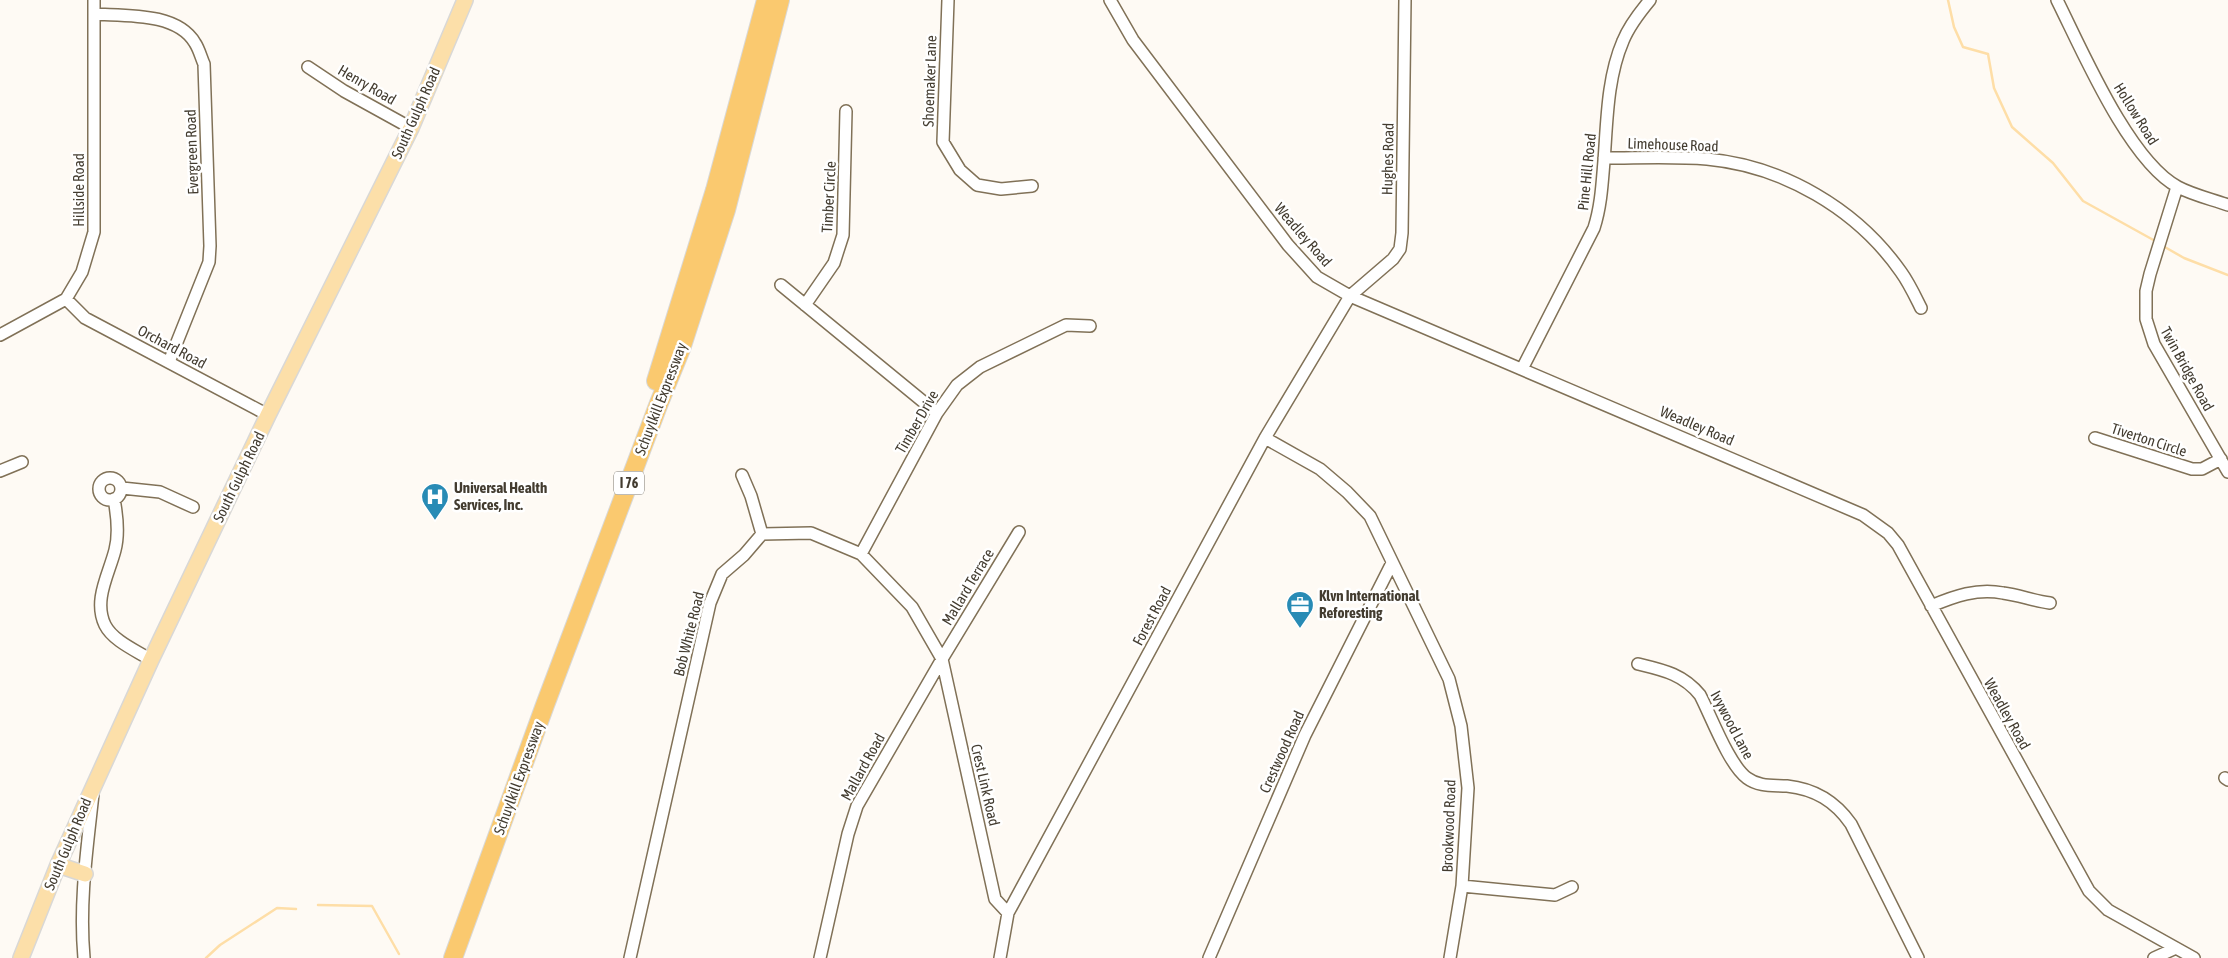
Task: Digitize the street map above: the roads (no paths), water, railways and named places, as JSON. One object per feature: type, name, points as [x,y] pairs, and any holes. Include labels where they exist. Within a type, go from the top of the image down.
[{"type":"highway","name":"Schuylkill Expressway","points":[[441,958],[657,379],[718,181],[766,0]]},
{"type":"highway","name":"Schuylkill Expressway","points":[[453,958],[658,403],[681,349],[726,210],[780,0]]},
{"type":"main road","name":"South Gulph Road","points":[[21,958],[58,865],[151,660],[268,415],[411,128],[465,0]]},
{"type":"main road","points":[[58,865],[85,874]]},
{"type":"street","name":"Hillside Road","points":[[66,300],[82,272],[94,232],[94,0]]},
{"type":"street","name":"Shoemaker Lane","points":[[948,0],[943,142],[960,170],[977,185],[1000,189],[1032,186]]},
{"type":"street","name":"Weadley Road","points":[[1110,0],[1133,40],[1288,245],[1317,277],[1350,296],[1863,514],[1888,533],[1898,545],[2089,891],[2108,910],[2194,958]]},
{"type":"street","name":"Hughes Road","points":[[1350,296],[1393,259],[1400,249],[1402,234],[1405,0]]},
{"type":"street","name":"Pine Hill Road","points":[[1522,369],[1594,228],[1601,208],[1608,101],[1623,41],[1638,14],[1650,0]]},
{"type":"street","name":"Hollow Road","points":[[2057,0],[2103,91],[2129,136],[2155,168],[2177,187],[2228,205]]},
{"type":"street","name":"Evergreen Road","points":[[94,14],[154,17],[168,22],[183,31],[194,42],[204,64],[209,262],[169,362]]},
{"type":"street","name":"Henry Road","points":[[308,67],[344,91],[411,128]]},
{"type":"street","name":"Timber Circle","points":[[805,305],[834,263],[843,235],[846,111]]},
{"type":"street","name":"Limehouse Road","points":[[1604,158],[1678,157],[1727,162],[1756,168],[1803,187],[1846,215],[1868,234],[1901,271],[1921,308]]},
{"type":"street","name":"Twin Bridge Road","points":[[2177,187],[2146,291],[2146,319],[2154,344],[2228,472]]},
{"type":"street","points":[[781,286],[936,413]]},
{"type":"street","name":"Forest Road","points":[[1000,958],[1008,913],[1265,438],[1350,296]]},
{"type":"street","points":[[0,335],[66,300]]},
{"type":"street","name":"Orchard Road","points":[[66,300],[85,318],[268,415]]},
{"type":"street","name":"Timber Drive","points":[[861,554],[936,413],[957,385],[980,367],[1066,325],[1090,326]]},
{"type":"street","name":"Brookwood Road","points":[[1265,438],[1320,469],[1347,492],[1370,516],[1449,679],[1461,726],[1468,788],[1462,886],[1450,958]]},
{"type":"street","name":"Tiverton Circle","points":[[2095,438],[2192,469],[2202,469],[2221,460]]},
{"type":"street","points":[[0,471],[22,462]]},
{"type":"street","points":[[742,475],[751,496],[762,534],[812,533],[861,554],[912,607],[942,659]]},
{"type":"street","points":[[106,478],[113,478],[119,482],[122,488],[120,495],[114,500],[107,500],[101,495],[100,484],[106,478]]},
{"type":"street","points":[[122,488],[160,492],[193,507]]},
{"type":"street","points":[[114,500],[116,548],[101,593],[105,625],[116,638],[151,660]]},
{"type":"street","name":"Mallard Terrace","points":[[942,659],[1019,532]]},
{"type":"street","name":"Bob White Road","points":[[630,958],[710,603],[722,574],[744,555],[762,534]]},
{"type":"street","name":"Crestwood Road","points":[[1209,958],[1305,735],[1392,563]]},
{"type":"street","points":[[1931,606],[1953,597],[1984,591],[2004,593],[2029,600],[2050,603]]},
{"type":"street","name":"Crest Link Road","points":[[942,659],[996,899],[1008,913]]},
{"type":"street","name":"Mallard Road","points":[[820,958],[848,834],[858,806],[942,659]]},
{"type":"street","name":"Ivywood Lane","points":[[1638,664],[1674,674],[1693,686],[1700,695],[1735,765],[1748,779],[1768,786],[1808,789],[1833,803],[1844,814],[1851,824],[1918,958]]},
{"type":"street","points":[[84,958],[81,929],[94,783]]},
{"type":"street","points":[[1462,886],[1555,895],[1572,887]]},
{"type":"street","points":[[2154,958],[2176,948]]},
{"type":"waterway","points":[[1948,0],[1954,27],[1963,47],[1988,54],[1994,88],[2012,127],[2053,163],[2083,201],[2157,242]]},
{"type":"waterway","points":[[2163,246],[2184,258],[2228,275]]},
{"type":"waterway","points":[[318,905],[372,906],[399,954]]},
{"type":"waterway","points":[[206,958],[220,945],[277,908],[296,909]]},
{"type":"place","name":"Universal Health Services, Inc.","points":[[435,521]]},
{"type":"place","name":"Klvn International Reforesting","points":[[1300,629]]}]
